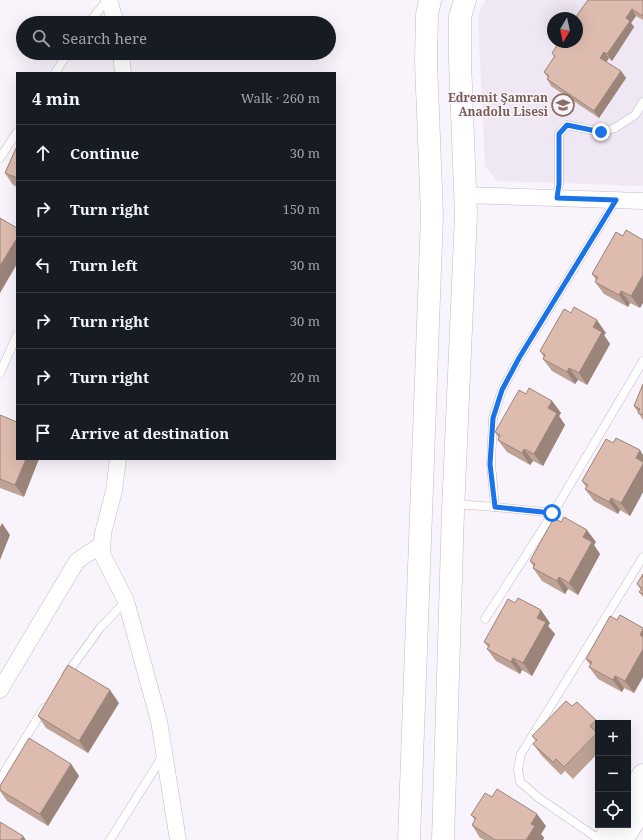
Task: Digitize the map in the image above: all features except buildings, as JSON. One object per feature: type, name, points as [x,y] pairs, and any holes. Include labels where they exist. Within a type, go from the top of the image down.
[{"type":"street","points":[[108,0],[114,16]]},
{"type":"street","points":[[409,840],[432,215],[426,62],[427,15],[430,0]]},
{"type":"street","points":[[443,840],[454,504],[466,215],[460,61],[460,16],[464,0]]},
{"type":"street","points":[[122,60],[123,72]]},
{"type":"street","points":[[465,195],[643,201]]},
{"type":"street","points":[[118,460],[114,491],[102,533],[102,554],[126,601],[158,721],[178,840]]},
{"type":"street","points":[[0,690],[77,561],[102,544]]},
{"type":"street","points":[[631,797],[643,776]]},
{"type":"street","points":[[622,840],[643,806]]},
{"type":"street","points":[[604,840],[613,828]]},
{"type":"lane","points":[[95,16],[108,0]]},
{"type":"lane","points":[[56,72],[63,60]]},
{"type":"lane","points":[[557,198],[559,184],[559,134],[567,125],[601,132],[615,128],[635,115],[643,102]]},
{"type":"lane","points":[[0,158],[16,134]]},
{"type":"lane","points":[[495,507],[490,464],[493,418],[502,390],[519,358],[616,200]]},
{"type":"lane","points":[[0,374],[16,337]]},
{"type":"lane","points":[[485,619],[552,513],[643,361]]},
{"type":"lane","points":[[454,504],[552,513]]},
{"type":"lane","points":[[600,840],[538,798],[520,782],[518,769],[521,754],[643,557]]},
{"type":"lane","points":[[60,684],[100,628],[126,601]]},
{"type":"lane","points":[[0,779],[47,704]]},
{"type":"lane","points":[[110,840],[164,753]]},
{"type":"shaded area","name":"Edremit Şamran Anadolu Lisesi","points":[[486,0],[643,0],[643,186],[498,181],[485,167],[478,19],[481,7]]},
{"type":"place","name":"Edremit Şamran Anadolu Lisesi","points":[[563,105]]},
{"type":"route","points":[[552,513],[495,507],[490,464],[493,418],[502,390],[519,358],[616,200],[557,198],[559,184],[559,134],[567,125],[601,132]]}]
